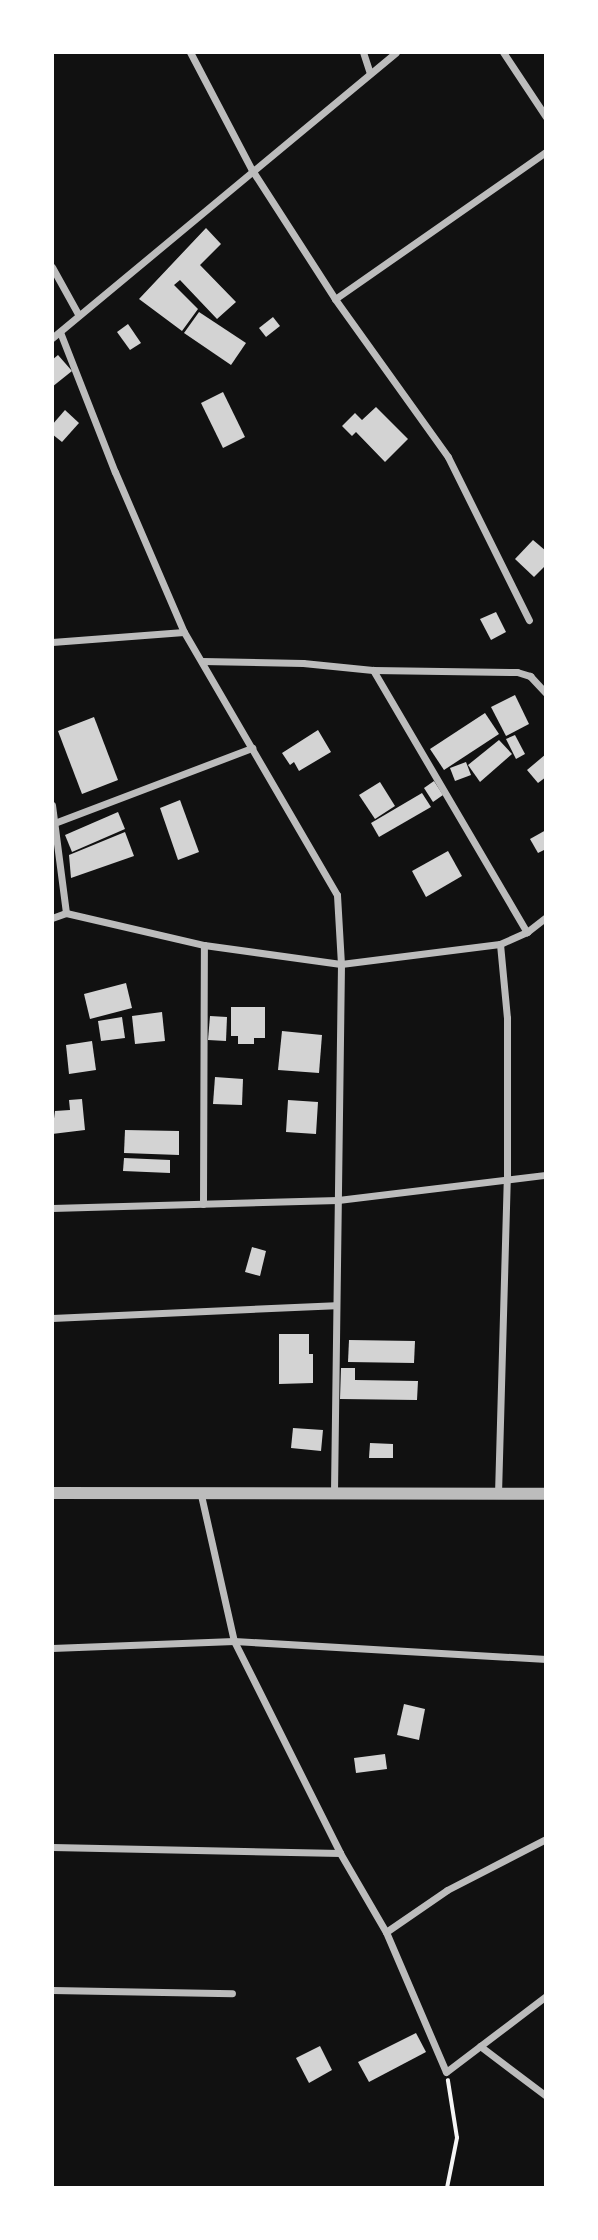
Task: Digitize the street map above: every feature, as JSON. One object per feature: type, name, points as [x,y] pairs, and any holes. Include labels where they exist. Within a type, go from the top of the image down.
[{"type":"street","points":[[190,52],[252,170],[335,299],[448,457],[529,620]]},
{"type":"street","points":[[363,52],[370,74]]},
{"type":"street","points":[[52,338],[396,52]]},
{"type":"street","points":[[503,52],[545,117]]},
{"type":"street","points":[[335,299],[545,152]]},
{"type":"street","points":[[52,267],[78,314]]},
{"type":"street","points":[[60,332],[115,472],[184,632],[337,895],[341,964],[334,1493]]},
{"type":"street","points":[[52,642],[184,632]]},
{"type":"street","points":[[202,661],[303,663],[373,670],[517,672],[530,676],[545,693]]},
{"type":"street","points":[[373,670],[527,932]]},
{"type":"street","points":[[57,822],[252,748]]},
{"type":"street","points":[[52,805],[57,822],[66,913]]},
{"type":"street","points":[[52,918],[66,913],[204,945],[341,964],[500,944],[527,932],[545,917]]},
{"type":"street","points":[[498,1494],[507,1180],[507,1018],[500,944]]},
{"type":"street","points":[[203,1204],[204,945]]},
{"type":"street","points":[[52,1208],[338,1200],[545,1175]]},
{"type":"street","points":[[52,1318],[335,1305]]},
{"type":"street","points":[[52,1493],[545,1494]]},
{"type":"street","points":[[201,1495],[234,1641],[340,1853],[386,1931],[446,2072],[545,1996]]},
{"type":"street","points":[[52,1648],[234,1641],[545,1659]]},
{"type":"street","points":[[386,1931],[447,1890],[545,1839]]},
{"type":"street","points":[[52,1847],[340,1853]]},
{"type":"street","points":[[52,1990],[232,1993]]},
{"type":"street","points":[[480,2046],[545,2096]]},
{"type":"path","points":[[446,2072],[457,2138],[447,2188]]},
{"type":"building","points":[[206,228],[221,244],[200,265],[236,302],[217,319],[180,280],[174,285],[198,309],[182,331],[139,299]]},
{"type":"building","points":[[199,312],[246,343],[231,365],[184,333]]},
{"type":"building","points":[[273,317],[280,326],[266,337],[259,328]]},
{"type":"building","points":[[128,324],[141,343],[130,350],[117,332]]},
{"type":"building","points":[[58,355],[72,371],[52,387],[52,360]]},
{"type":"building","points":[[223,392],[245,437],[223,448],[201,403]]},
{"type":"building","points":[[376,407],[408,439],[385,462],[356,432],[352,436],[342,426],[355,413],[362,420]]},
{"type":"building","points":[[65,410],[79,423],[62,442],[52,434],[52,425]]},
{"type":"building","points":[[533,540],[546,551],[546,565],[534,577],[515,559]]},
{"type":"building","points":[[496,612],[506,632],[491,640],[480,619]]},
{"type":"building","points":[[515,695],[529,724],[506,736],[491,707]]},
{"type":"building","points":[[485,713],[499,734],[444,770],[430,749]]},
{"type":"building","points":[[94,717],[118,780],[82,794],[58,731]]},
{"type":"building","points":[[318,730],[331,752],[299,771],[294,762],[290,765],[282,753]]},
{"type":"building","points":[[515,735],[525,754],[516,759],[506,739]]},
{"type":"building","points":[[499,740],[512,754],[480,782],[468,765]]},
{"type":"building","points":[[546,754],[546,777],[538,783],[527,770]]},
{"type":"building","points":[[466,762],[471,775],[455,781],[450,768]]},
{"type":"building","points":[[434,781],[443,795],[433,802],[424,788]]},
{"type":"building","points":[[380,782],[395,806],[375,819],[359,795]]},
{"type":"building","points":[[422,793],[431,807],[379,837],[371,823]]},
{"type":"building","points":[[180,800],[199,852],[178,860],[160,808]]},
{"type":"building","points":[[118,812],[125,829],[72,852],[65,835]]},
{"type":"building","points":[[546,830],[546,849],[538,853],[530,839]]},
{"type":"building","points":[[125,832],[134,856],[71,878],[69,855]]},
{"type":"building","points":[[448,851],[462,876],[426,897],[412,871]]},
{"type":"building","points":[[126,983],[132,1008],[90,1019],[84,994]]},
{"type":"building","points":[[231,1007],[265,1007],[265,1038],[254,1038],[254,1044],[238,1044],[238,1036],[231,1036]]},
{"type":"building","points":[[162,1012],[165,1041],[135,1044],[132,1016]]},
{"type":"building","points":[[210,1016],[227,1017],[226,1041],[208,1040]]},
{"type":"building","points":[[122,1017],[125,1038],[101,1041],[98,1021]]},
{"type":"building","points":[[282,1031],[322,1035],[319,1073],[278,1070]]},
{"type":"building","points":[[92,1041],[96,1070],[69,1074],[66,1045]]},
{"type":"building","points":[[215,1077],[243,1079],[242,1105],[213,1104]]},
{"type":"building","points":[[82,1099],[85,1130],[52,1134],[55,1111],[70,1110],[69,1100]]},
{"type":"building","points":[[288,1100],[318,1102],[316,1134],[286,1132]]},
{"type":"building","points":[[125,1130],[179,1131],[179,1155],[124,1153]]},
{"type":"building","points":[[124,1158],[170,1160],[170,1173],[123,1171]]},
{"type":"building","points":[[252,1247],[266,1251],[260,1276],[245,1272]]},
{"type":"building","points":[[279,1334],[309,1334],[309,1354],[313,1354],[313,1383],[279,1384]]},
{"type":"building","points":[[349,1340],[415,1341],[414,1363],[348,1362]]},
{"type":"building","points":[[341,1368],[355,1368],[355,1380],[418,1381],[417,1400],[340,1399]]},
{"type":"building","points":[[293,1428],[323,1430],[321,1451],[291,1448]]},
{"type":"building","points":[[370,1443],[393,1444],[393,1458],[369,1458]]},
{"type":"building","points":[[404,1704],[425,1709],[419,1740],[397,1735]]},
{"type":"building","points":[[385,1754],[387,1769],[356,1773],[354,1758]]},
{"type":"building","points":[[416,2033],[426,2052],[369,2082],[358,2062]]},
{"type":"building","points":[[320,2046],[332,2070],[309,2083],[296,2058]]}]
